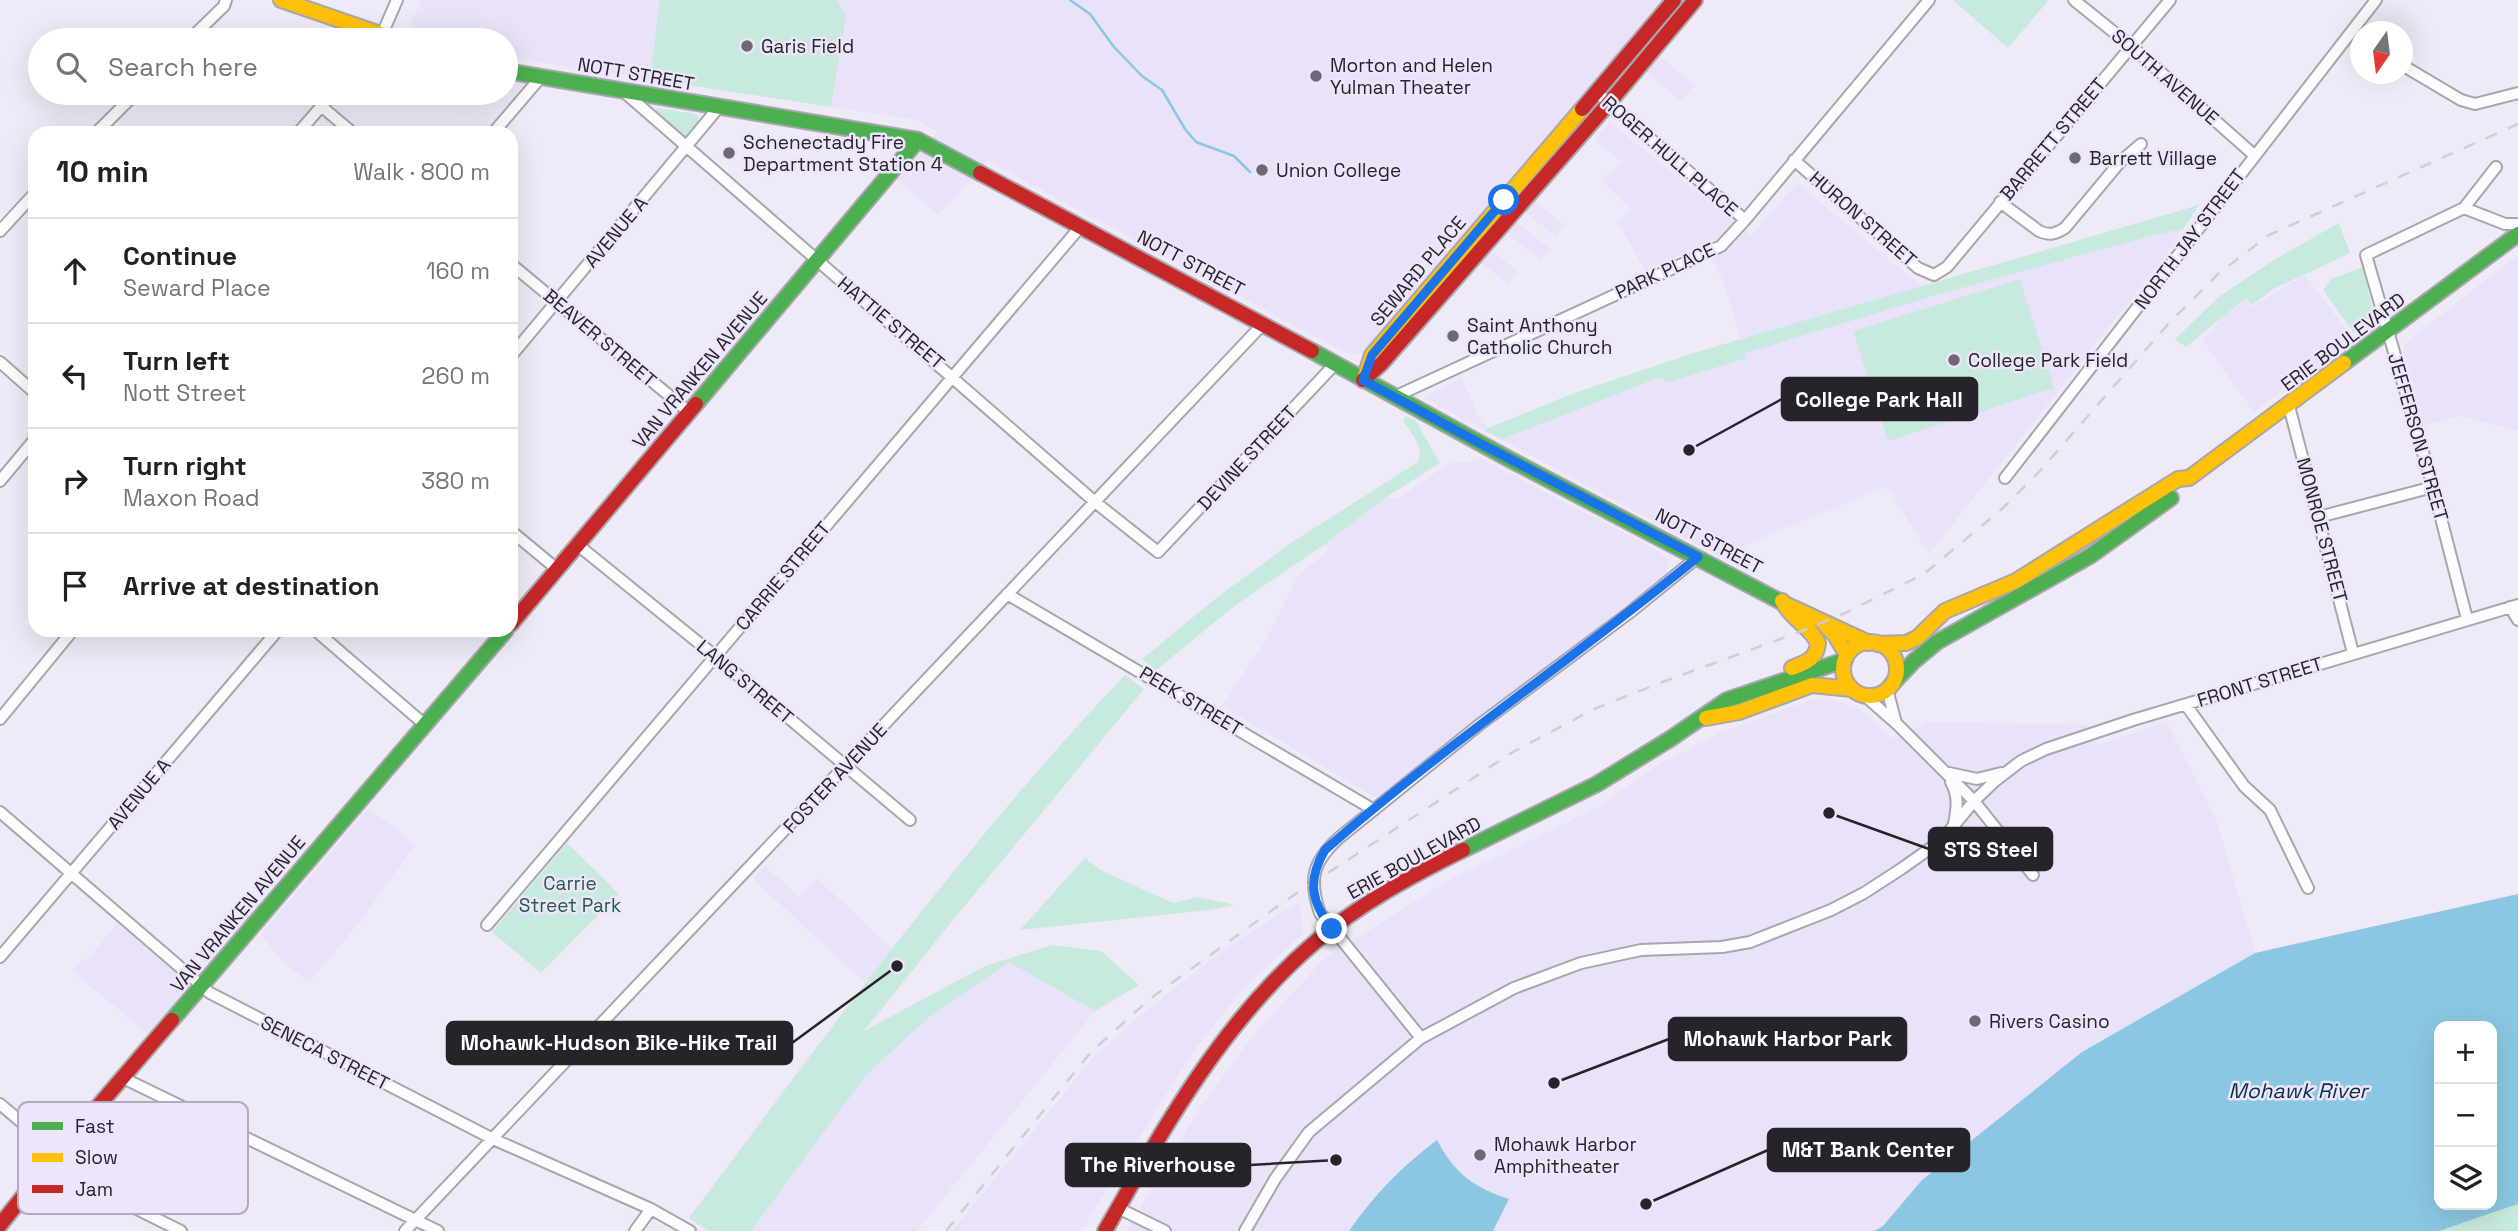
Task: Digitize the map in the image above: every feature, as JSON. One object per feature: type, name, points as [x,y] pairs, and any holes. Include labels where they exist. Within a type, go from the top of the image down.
[{"type":"main road","points":[[281,0],[354,28]]},
{"type":"main road","name":"SEWARD PLACE","points":[[1363,380],[1372,355],[1674,0]]},
{"type":"main road","name":"SEWARD PLACE","points":[[1363,380],[1381,364],[1695,0]]},
{"type":"main road","name":"NOTT STREET","points":[[518,73],[918,140],[1394,397],[1813,618],[1830,629],[1846,657]]},
{"type":"main road","name":"VAN VRANKEN AVENUE","points":[[518,616],[918,140]]},
{"type":"main road","name":"ERIE BOULEVARD","points":[[1889,687],[1937,642],[2090,556],[2184,489],[2189,478],[2518,234]]},
{"type":"main road","name":"ERIE BOULEVARD","points":[[1873,643],[1906,643],[1917,638],[1945,611],[2016,581],[2178,479],[2189,478]]},
{"type":"main road","points":[[1780,682],[1785,671],[1811,661],[1819,644],[1817,638],[1790,615],[1782,601]]},
{"type":"main road","name":"NOTT STREET","points":[[1813,618],[1873,643]]},
{"type":"main road","name":"VAN VRANKEN AVENUE","points":[[102,1102],[500,637]]},
{"type":"main road","points":[[1873,643],[1890,652],[1896,664],[1895,679],[1879,695],[1858,692],[1844,676],[1846,657],[1854,648],[1873,643]]},
{"type":"main road","name":"ERIE BOULEVARD","points":[[1105,1231],[1171,1115],[1224,1037],[1275,980],[1332,929],[1359,909],[1428,867],[1582,792],[1716,706],[1736,696],[1846,657]]},
{"type":"main road","name":"ERIE BOULEVARD","points":[[1701,718],[1738,712],[1812,685],[1858,692]]},
{"type":"main road","name":"VAN VRANKEN AVENUE","points":[[0,1225],[18,1203]]},
{"type":"street","points":[[201,28],[224,6],[226,0]]},
{"type":"street","points":[[384,28],[397,0]]},
{"type":"street","name":"PARK PLACE","points":[[1394,397],[1721,246],[1929,0]]},
{"type":"street","name":"SOUTH AVENUE","points":[[2074,0],[2131,46],[2254,155]]},
{"type":"street","name":"BARRETT STREET","points":[[1934,275],[1947,267],[2170,0]]},
{"type":"street","name":"NORTH JAY STREET","points":[[2359,21],[2376,0]]},
{"type":"street","name":"NORTH JAY STREET","points":[[2005,478],[2350,33]]},
{"type":"street","points":[[2413,71],[2461,100],[2475,104],[2518,93]]},
{"type":"street","points":[[518,104],[541,77]]},
{"type":"street","name":"HATTIE STREET","points":[[624,92],[1095,502],[1158,552]]},
{"type":"street","name":"ROGER HULL PLACE","points":[[1596,92],[1745,220]]},
{"type":"street","points":[[103,126],[124,105]]},
{"type":"street","points":[[499,126],[517,105]]},
{"type":"street","points":[[304,126],[321,107],[344,126]]},
{"type":"street","name":"AVENUE A","points":[[518,348],[719,107]]},
{"type":"street","points":[[2000,202],[2039,231],[2046,234],[2057,233],[2065,228],[2120,162],[2141,144]]},
{"type":"street","name":"HURON STREET","points":[[1794,160],[1918,268],[1934,275]]},
{"type":"street","points":[[2496,167],[2463,208],[2505,224],[2518,224]]},
{"type":"street","points":[[0,231],[28,201]]},
{"type":"street","name":"JEFFERSON STREET","points":[[2463,208],[2366,255],[2433,487],[2467,619]]},
{"type":"street","name":"CARRIE STREET","points":[[487,925],[1081,226]]},
{"type":"street","name":"BEAVER STREET","points":[[518,270],[689,412]]},
{"type":"street","name":"FOSTER AVENUE","points":[[405,1231],[1263,324]]},
{"type":"street","points":[[0,362],[28,387]]},
{"type":"street","name":"DEVINE STREET","points":[[1158,552],[1335,364]]},
{"type":"street","name":"MONROE STREET","points":[[2289,406],[2353,653]]},
{"type":"street","points":[[0,481],[28,447]]},
{"type":"street","points":[[2319,516],[2433,487]]},
{"type":"street","points":[[518,537],[558,570]]},
{"type":"street","name":"LANG STREET","points":[[579,546],[910,820]]},
{"type":"street","points":[[1421,1038],[1320,913],[1313,894],[1315,866],[1325,850],[1479,725],[1629,613],[1698,557]]},
{"type":"street","name":"PEEK STREET","points":[[1007,594],[1374,810]]},
{"type":"street","points":[[2514,606],[2518,620]]},
{"type":"street","name":"FRONT STREET","points":[[1245,1231],[1275,1179],[1309,1132],[1421,1038],[1514,988],[1581,963],[1641,950],[1722,947],[1750,942],[1830,911],[1901,869],[1942,840],[1974,801],[2008,771],[2021,761],[2046,749],[2514,606]]},
{"type":"street","points":[[0,719],[67,637]]},
{"type":"street","name":"AVENUE A","points":[[0,957],[272,637]]},
{"type":"street","points":[[323,637],[425,724]]},
{"type":"street","points":[[1889,687],[1896,723]]},
{"type":"street","points":[[1858,692],[1896,723],[1974,801],[2033,876]]},
{"type":"street","points":[[2186,705],[2244,786],[2270,810],[2308,888]]},
{"type":"street","name":"FRONT STREET","points":[[1946,773],[1977,779],[2008,771]]},
{"type":"street","points":[[1946,773],[1956,791],[1954,827]]},
{"type":"street","name":"SENECA STREET","points":[[0,813],[209,993],[494,1139],[651,1209],[690,1231]]},
{"type":"street","points":[[123,1078],[173,1102]]},
{"type":"street","points":[[0,1104],[18,1119]]},
{"type":"street","points":[[248,1139],[439,1231]]},
{"type":"street","points":[[1118,1208],[1166,1231]]},
{"type":"street","points":[[635,1231],[651,1209]]},
{"type":"street","points":[[146,1214],[181,1231]]},
{"type":"shaded area","name":"Union College","points":[[421,0],[1664,0],[1635,35],[1694,85],[1681,101],[1621,51],[1511,181],[1565,226],[1556,237],[1501,192],[1493,203],[1550,249],[1541,260],[1483,214],[1468,231],[1518,272],[1508,284],[1457,244],[1364,353],[1348,354],[988,161],[938,215],[897,179],[937,132],[918,120],[518,59],[518,28],[409,27]]},
{"type":"shaded area","points":[[1610,122],[1751,236],[1797,183],[1933,296],[2183,229],[2177,241],[1929,554],[1887,486],[1718,556],[1427,399],[1427,395],[1461,379],[1482,423],[1509,437],[1660,377],[1746,358],[1726,288],[1706,243],[1645,271],[1618,222],[1632,209],[1601,181],[1622,162],[1595,140]]},
{"type":"shaded area","points":[[2518,255],[2518,431],[2458,416],[2423,426],[2403,345]]},
{"type":"shaded area","points":[[2305,275],[2352,338],[2254,412],[2203,341],[2222,318],[2245,300],[2252,307]]},
{"type":"shaded area","points":[[1483,460],[1658,551],[1670,560],[1665,574],[1632,603],[1379,799],[1222,706],[1266,640],[1297,577],[1329,550],[1325,544],[1388,496],[1397,499],[1450,463]]},
{"type":"shaded area","points":[[1831,699],[1861,710],[1893,739],[1927,722],[2087,725],[2097,745],[2166,722],[2216,819],[2255,953],[2082,1052],[1922,1180],[1883,1226],[1874,1231],[1126,1231],[1199,1109],[1257,1031],[1324,959],[1446,882],[1593,810],[1662,763],[1722,732],[1810,700]]},
{"type":"shaded area","points":[[367,810],[396,827],[414,846],[362,919],[310,981],[287,966],[261,935]]},
{"type":"shaded area","points":[[765,866],[799,897],[817,878],[892,949],[865,983],[753,879]]},
{"type":"shaded area","points":[[1299,902],[1303,933],[1243,989],[1191,1054],[1081,1231],[952,1231],[1093,1058],[1141,1015],[1226,948]]},
{"type":"shaded area","points":[[117,924],[190,984],[148,1034],[72,971],[82,959],[86,962]]},
{"type":"shaded area","points":[[1009,962],[1095,1011],[917,1231],[751,1231],[866,1075],[927,1019]]},
{"type":"green space","name":"Garis Field","points":[[660,0],[837,0],[846,14],[831,107],[650,79]]},
{"type":"green space","points":[[1953,0],[2046,0],[2048,1],[2008,48]]},
{"type":"green space","points":[[655,109],[695,114],[699,124],[686,139],[656,113]]},
{"type":"green space","points":[[2199,205],[2183,229],[1933,296],[1745,353],[1746,358],[1669,382],[1660,377],[1508,437],[1501,439],[1484,430],[1569,395],[1697,352]]},
{"type":"green space","points":[[2339,223],[2350,253],[2273,289],[2252,305],[2246,298],[2186,347],[2175,339],[2219,297],[2272,261]]},
{"type":"green space","points":[[2363,267],[2374,317],[2354,333],[2323,290],[2331,279]]},
{"type":"green space","name":"College Park Field","points":[[2020,279],[2054,388],[1888,441],[1853,331]]},
{"type":"green space","points":[[1406,416],[1415,420],[1440,463],[1388,496],[1325,544],[1237,604],[1156,670],[1142,659],[1224,592],[1294,541],[1418,462],[1418,445],[1403,421]]},
{"type":"green space","points":[[1125,675],[1144,689],[864,1031],[985,966],[1052,945],[1101,951],[1139,985],[1095,1011],[1009,962],[927,1019],[866,1075],[751,1231],[709,1231],[689,1218],[953,872],[1066,739]]},
{"type":"green space","name":"Carrie Street Park","points":[[567,843],[619,894],[541,973],[492,932]]},
{"type":"green space","points":[[1085,858],[1102,871],[1173,903],[1197,897],[1235,905],[1020,930]]},
{"type":"green space","points":[[2518,1204],[2518,1231],[2439,1231]]},
{"type":"water","name":"Mohawk River","points":[[2518,894],[2518,1204],[2439,1231],[1874,1231],[1883,1226],[1922,1180],[2082,1052],[2255,953]]},
{"type":"water","points":[[1437,1140],[1451,1162],[1466,1178],[1485,1190],[1509,1199],[1493,1231],[1349,1231],[1389,1182]]},
{"type":"waterway","points":[[1070,0],[1090,14],[1114,47],[1142,76],[1162,90],[1196,142],[1234,156],[1250,172]]},
{"type":"railway","points":[[946,1231],[1091,1052],[1151,998],[1282,903],[1513,752],[1594,709],[1797,633],[1924,574],[2003,508],[2038,473],[2170,322],[2218,274],[2269,235],[2518,124]]},
{"type":"traffic: fast","points":[[518,73],[918,140],[980,173]]},
{"type":"traffic: fast","points":[[696,404],[918,140]]},
{"type":"traffic: fast","points":[[2344,363],[2518,234]]},
{"type":"traffic: fast","points":[[1312,351],[1509,459],[1787,605]]},
{"type":"traffic: fast","points":[[1891,685],[1937,642],[2090,556],[2171,498]]},
{"type":"traffic: fast","points":[[172,1020],[500,637]]},
{"type":"traffic: fast","points":[[1463,850],[1597,784],[1727,700],[1845,660]]},
{"type":"traffic: slow","points":[[281,0],[363,28]]},
{"type":"traffic: slow","points":[[1365,376],[1372,355],[1582,109]]},
{"type":"traffic: slow","points":[[1877,644],[1906,643],[1917,638],[1945,611],[2016,581],[2178,479],[2189,478],[2344,363]]},
{"type":"traffic: slow","points":[[1782,601],[1818,643],[1813,657],[1792,668]]},
{"type":"traffic: slow","points":[[1787,605],[1869,643]]},
{"type":"traffic: slow","points":[[1826,626],[1847,655]]},
{"type":"traffic: slow","points":[[1870,642],[1889,650],[1897,669],[1889,688],[1870,696],[1851,688],[1843,669],[1851,650],[1870,642]]},
{"type":"traffic: slow","points":[[1706,718],[1739,712],[1812,685],[1852,689]]},
{"type":"traffic: jam","points":[[1582,109],[1674,0]]},
{"type":"traffic: jam","points":[[1363,380],[1381,364],[1695,0]]},
{"type":"traffic: jam","points":[[980,173],[1312,351]]},
{"type":"traffic: jam","points":[[518,616],[696,404]]},
{"type":"traffic: jam","points":[[1105,1231],[1198,1077],[1251,1006],[1281,974],[1314,943],[1367,903],[1463,850]]},
{"type":"traffic: jam","points":[[102,1102],[172,1020]]},
{"type":"traffic: jam","points":[[0,1225],[18,1203]]},
{"type":"place","name":"Garis Field","points":[[747,46]]},
{"type":"place","name":"Morton and Helen Yulman Theater","points":[[1316,76]]},
{"type":"place","name":"Schenectady Fire Department Station 4","points":[[729,153]]},
{"type":"place","name":"Barrett Village","points":[[2075,158]]},
{"type":"place","name":"Union College","points":[[1262,170]]},
{"type":"place","name":"Saint Anthony Catholic Church","points":[[1453,336]]},
{"type":"place","name":"College Park Field","points":[[1954,360]]},
{"type":"place","name":"College Park Hall","points":[[1689,450]]},
{"type":"place","name":"STS Steel","points":[[1829,813]]},
{"type":"place","name":"Mohawk-Hudson Bike-Hike Trail","points":[[897,966]]},
{"type":"place","name":"Rivers Casino","points":[[1975,1021]]},
{"type":"place","name":"Mohawk Harbor Park","points":[[1554,1083]]},
{"type":"place","name":"Mohawk Harbor Amphitheater","points":[[1480,1155]]},
{"type":"place","name":"The Riverhouse","points":[[1336,1160]]},
{"type":"place","name":"M&T Bank Center","points":[[1646,1204]]},
{"type":"route","points":[[1332,929],[1320,913],[1313,894],[1315,866],[1325,850],[1479,725],[1629,613],[1698,557],[1363,380],[1372,355],[1504,200]]}]
